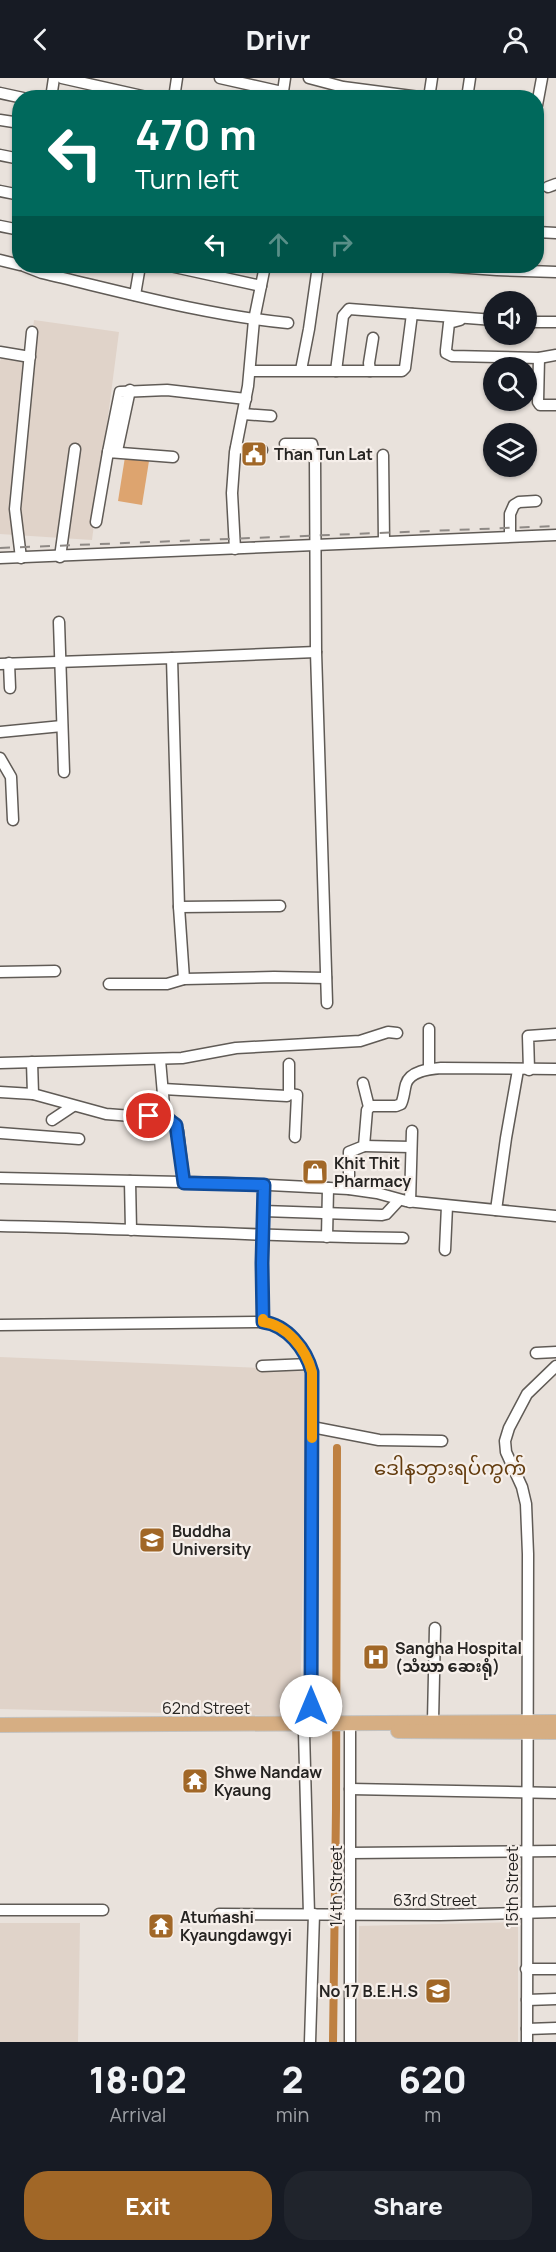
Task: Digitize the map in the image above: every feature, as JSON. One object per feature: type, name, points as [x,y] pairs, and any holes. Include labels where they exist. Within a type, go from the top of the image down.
[{"type":"main road","name":"62nd Street","points":[[346,1728],[433,1721],[528,1726],[556,1732]]},
{"type":"main road","name":"62nd Street","points":[[0,1725],[346,1728],[528,1726],[556,1722]]},
{"type":"main road","name":"62nd Street","points":[[0,1734],[313,1728]]},
{"type":"street","points":[[62,78],[115,90]]},
{"type":"street","points":[[220,78],[264,90]]},
{"type":"street","points":[[309,78],[341,83],[355,90]]},
{"type":"street","points":[[42,273],[254,320],[288,323]]},
{"type":"street","points":[[135,295],[139,273]]},
{"type":"street","points":[[202,273],[261,286]]},
{"type":"street","points":[[234,549],[232,493],[236,448],[246,399],[254,320],[264,273]]},
{"type":"street","points":[[301,370],[317,273]]},
{"type":"street","points":[[336,371],[343,316],[348,310],[483,319]]},
{"type":"street","points":[[250,371],[404,370],[412,314]]},
{"type":"street","points":[[469,317],[449,323],[446,353],[472,357],[539,358],[556,355]]},
{"type":"street","points":[[537,322],[556,322]]},
{"type":"street","points":[[21,558],[15,509],[32,332]]},
{"type":"street","points":[[370,371],[373,338]]},
{"type":"street","points":[[0,352],[30,357]]},
{"type":"street","points":[[539,358],[538,402],[540,405],[556,405]]},
{"type":"street","points":[[96,522],[112,452],[130,390],[167,390],[246,399]]},
{"type":"street","points":[[243,414],[271,416]]},
{"type":"street","points":[[285,444],[313,445],[316,652],[327,1004]]},
{"type":"street","points":[[236,448],[262,450]]},
{"type":"street","points":[[60,556],[75,450]]},
{"type":"street","points":[[112,452],[172,457]]},
{"type":"street","points":[[383,454],[384,541]]},
{"type":"street","points":[[510,536],[510,514],[514,505],[519,502],[536,501]]},
{"type":"street","points":[[0,558],[556,535]]},
{"type":"street","points":[[59,622],[64,772]]},
{"type":"street","points":[[10,688],[4,664],[316,652]]},
{"type":"street","points":[[172,658],[179,907],[184,980]]},
{"type":"street","points":[[0,732],[63,726]]},
{"type":"street","points":[[0,758],[11,777],[14,820]]},
{"type":"street","points":[[179,907],[280,906]]},
{"type":"street","points":[[0,972],[55,971]]},
{"type":"street","points":[[109,984],[167,984],[184,980],[326,978]]},
{"type":"street","points":[[429,1029],[429,1069]]},
{"type":"street","points":[[0,1063],[160,1060],[237,1048],[360,1041],[388,1032],[397,1033]]},
{"type":"street","points":[[516,1037],[556,1035]]},
{"type":"street","points":[[496,1210],[506,1138],[524,1070],[528,1036]]},
{"type":"street","points":[[160,1060],[165,1117]]},
{"type":"street","points":[[32,1062],[33,1094]]},
{"type":"street","points":[[289,1064],[289,1094]]},
{"type":"street","points":[[369,1107],[401,1104],[407,1081],[412,1076],[429,1069],[556,1069]]},
{"type":"street","points":[[363,1083],[369,1107],[364,1146]]},
{"type":"street","points":[[163,1089],[203,1089],[247,1095],[297,1095],[295,1137]]},
{"type":"street","points":[[0,1092],[33,1094],[106,1114],[165,1117],[173,1121],[178,1131],[184,1183]]},
{"type":"street","points":[[52,1120],[73,1106]]},
{"type":"street","points":[[263,1211],[386,1214],[404,1201],[412,1131]]},
{"type":"street","points":[[0,1132],[79,1139]]},
{"type":"street","points":[[349,1189],[349,1152],[364,1146],[411,1147]]},
{"type":"street","points":[[0,1178],[349,1189],[377,1193],[404,1201],[556,1216]]},
{"type":"street","points":[[130,1181],[130,1230]]},
{"type":"street","points":[[263,1322],[264,1185]]},
{"type":"street","points":[[327,1237],[328,1188]]},
{"type":"street","points":[[445,1250],[447,1206]]},
{"type":"street","points":[[0,1226],[402,1238]]},
{"type":"street","points":[[0,1325],[263,1322],[272,1323],[284,1330],[304,1352],[312,1372],[316,1914],[310,2042]]},
{"type":"street","points":[[536,1353],[556,1352]]},
{"type":"street","points":[[262,1366],[309,1364]]},
{"type":"street","name":"15th Street","points":[[527,2042],[526,1851],[529,1639],[526,1504],[522,1487],[506,1452],[505,1441],[509,1428],[527,1394],[556,1366]]},
{"type":"street","points":[[312,1427],[379,1440],[442,1441]]},
{"type":"street","points":[[433,1721],[435,1628]]},
{"type":"street","name":"14th Street","points":[[346,1728],[350,1789],[350,2042]]},
{"type":"street","points":[[350,1789],[556,1793]]},
{"type":"street","points":[[350,1853],[556,1851]]},
{"type":"street","points":[[0,1910],[103,1910]]},
{"type":"street","name":"63rd Street","points":[[219,1914],[556,1912]]},
{"type":"street","points":[[526,1969],[556,1970]]},
{"type":"street","points":[[526,2000],[556,1999]]},
{"type":"street","points":[[527,2029],[556,2028]]},
{"type":"shaded area","points":[[34,320],[119,332],[92,540],[0,534],[0,361],[5,350],[30,353]]},
{"type":"shaded area","points":[[125,457],[149,461],[142,505],[118,501]]},
{"type":"shaded area","name":"Buddha University","points":[[0,1357],[307,1370],[300,1716],[0,1709]]},
{"type":"shaded area","name":"No 17 B.E.H.S","points":[[518,1922],[518,2042],[357,2042],[359,1926]]},
{"type":"shaded area","points":[[0,1923],[80,1923],[78,2042],[0,2042]]},
{"type":"waterway","points":[[333,2042],[337,1448]]},
{"type":"railway","points":[[0,548],[556,526]]},
{"type":"slow traffic","points":[[263,1319],[263,1322],[278,1326],[294,1340],[304,1352],[309,1364],[312,1372],[312,1438]]},
{"type":"place","name":"Than Tun Lat","points":[[254,454]]},
{"type":"place","name":"Khit Thit Pharmacy","points":[[315,1172]]},
{"type":"place","name":"Buddha University","points":[[152,1540]]},
{"type":"place","name":"Sangha Hospital (သံဃာ ဆေးရုံ)","points":[[376,1657]]},
{"type":"place","name":"Shwe Nandaw Kyaung","points":[[195,1781]]},
{"type":"place","name":"Atumashi Kyaungdawgyi","points":[[161,1926]]},
{"type":"place","name":"No 17 B.E.H.S","points":[[438,1991]]},
{"type":"district","name":"ဒေါနဘွားရပ်ကွက်","points":[[450,1467]]},
{"type":"route","points":[[149,1116],[165,1117],[176,1125],[182,1154],[184,1183],[264,1185],[263,1322],[278,1326],[294,1340],[304,1352],[312,1372],[311,1706]]}]
